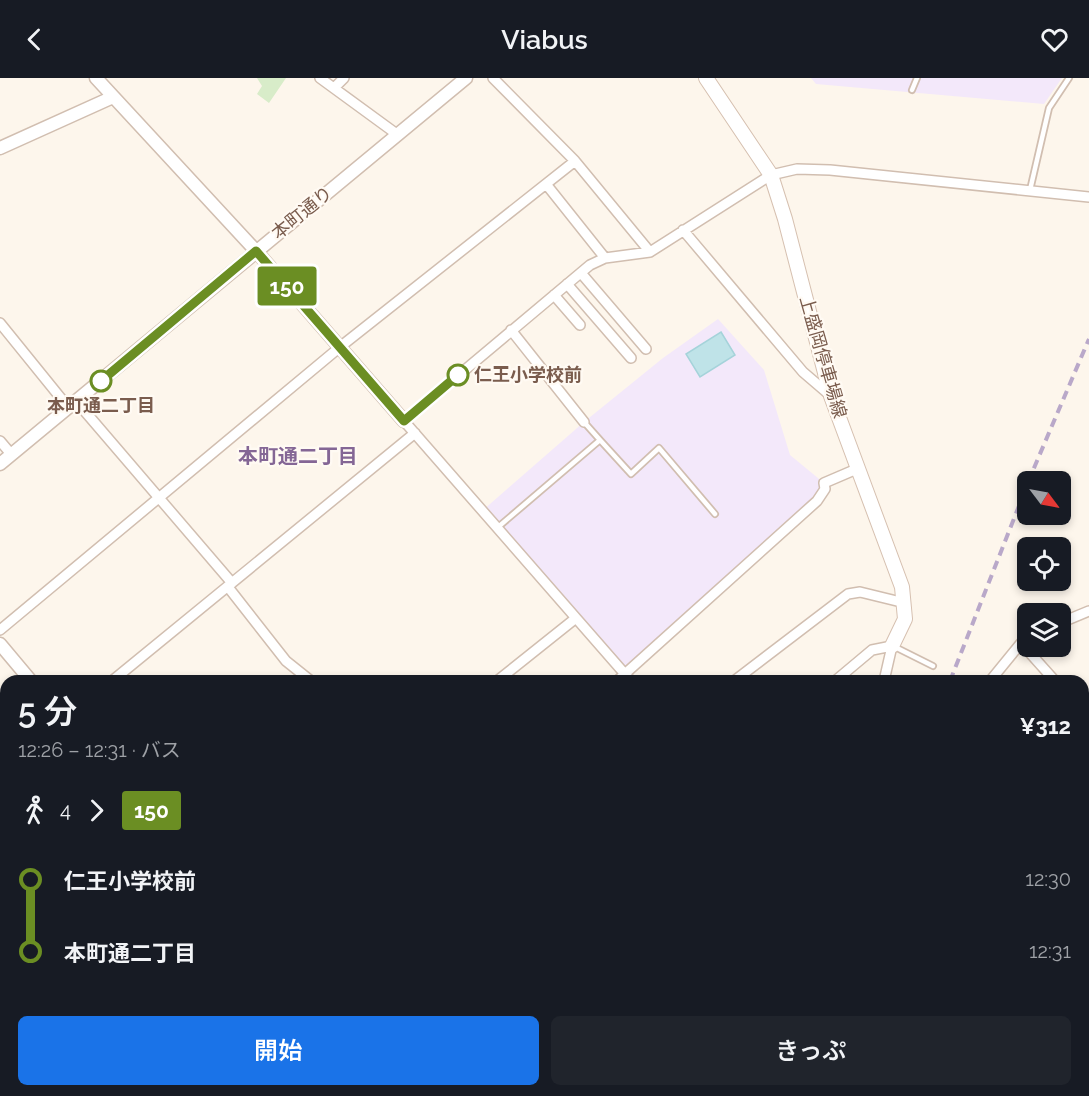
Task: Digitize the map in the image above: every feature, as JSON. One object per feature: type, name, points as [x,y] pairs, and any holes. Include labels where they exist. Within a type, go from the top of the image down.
[{"type":"main road","name":"上盛岡停車場線","points":[[706,78],[771,176],[785,219],[831,396],[902,587],[905,619],[892,646]]},
{"type":"street","points":[[96,78],[256,251],[625,675]]},
{"type":"street","points":[[320,78],[398,135]]},
{"type":"street","points":[[334,88],[344,78]]},
{"type":"street","name":"本町通り","points":[[0,464],[466,78]]},
{"type":"street","points":[[493,78],[575,161],[650,252]]},
{"type":"street","points":[[0,148],[113,97]]},
{"type":"street","points":[[0,630],[340,347],[575,161]]},
{"type":"street","points":[[404,421],[590,265],[605,258],[650,252],[771,176],[797,169],[830,170],[1089,196]]},
{"type":"street","points":[[546,184],[605,258]]},
{"type":"street","points":[[683,230],[803,372],[831,396]]},
{"type":"street","points":[[581,273],[646,349]]},
{"type":"street","points":[[567,284],[631,358]]},
{"type":"street","points":[[554,295],[580,325]]},
{"type":"street","points":[[0,323],[160,498],[230,585],[286,661],[304,675]]},
{"type":"street","points":[[511,330],[584,422]]},
{"type":"street","points":[[119,675],[415,433]]},
{"type":"street","points":[[0,441],[11,454]]},
{"type":"street","points":[[631,675],[817,501],[825,489],[824,483],[859,468]]},
{"type":"street","points":[[742,675],[848,594],[860,592],[905,603]]},
{"type":"street","points":[[1071,618],[1089,611]]},
{"type":"street","points":[[505,675],[576,618]]},
{"type":"street","points":[[0,644],[26,675]]},
{"type":"street","points":[[842,675],[872,650],[892,646],[885,675]]},
{"type":"street","points":[[995,675],[1017,649]]},
{"type":"street","points":[[1036,657],[1050,675]]},
{"type":"lane","points":[[912,90],[917,78]]},
{"type":"lane","points":[[1030,190],[1049,108],[1069,78]]},
{"type":"lane","points":[[584,422],[631,474],[659,448],[715,514]]},
{"type":"lane","points":[[497,528],[600,440]]},
{"type":"lane","points":[[892,646],[933,666]]},
{"type":"shaded area","points":[[811,78],[1062,78],[1044,104],[816,84]]},
{"type":"shaded area","points":[[718,319],[764,370],[790,455],[824,483],[825,489],[625,675],[482,511],[584,422],[663,358]]},
{"type":"green space","points":[[257,78],[286,78],[269,103],[257,94],[262,86]]},
{"type":"water","points":[[721,332],[735,355],[700,377],[686,354]]},
{"type":"railway","points":[[1033,471],[1089,339]]},
{"type":"railway","points":[[952,675],[1017,511]]},
{"type":"bus line","name":"150","points":[[101,381],[256,251],[404,421],[458,375]]},
{"type":"place","name":"仁王小学校前","points":[[458,375]]},
{"type":"place","name":"本町通二丁目","points":[[101,381]]},
{"type":"district","name":"本町通二丁目","points":[[298,456]]}]
